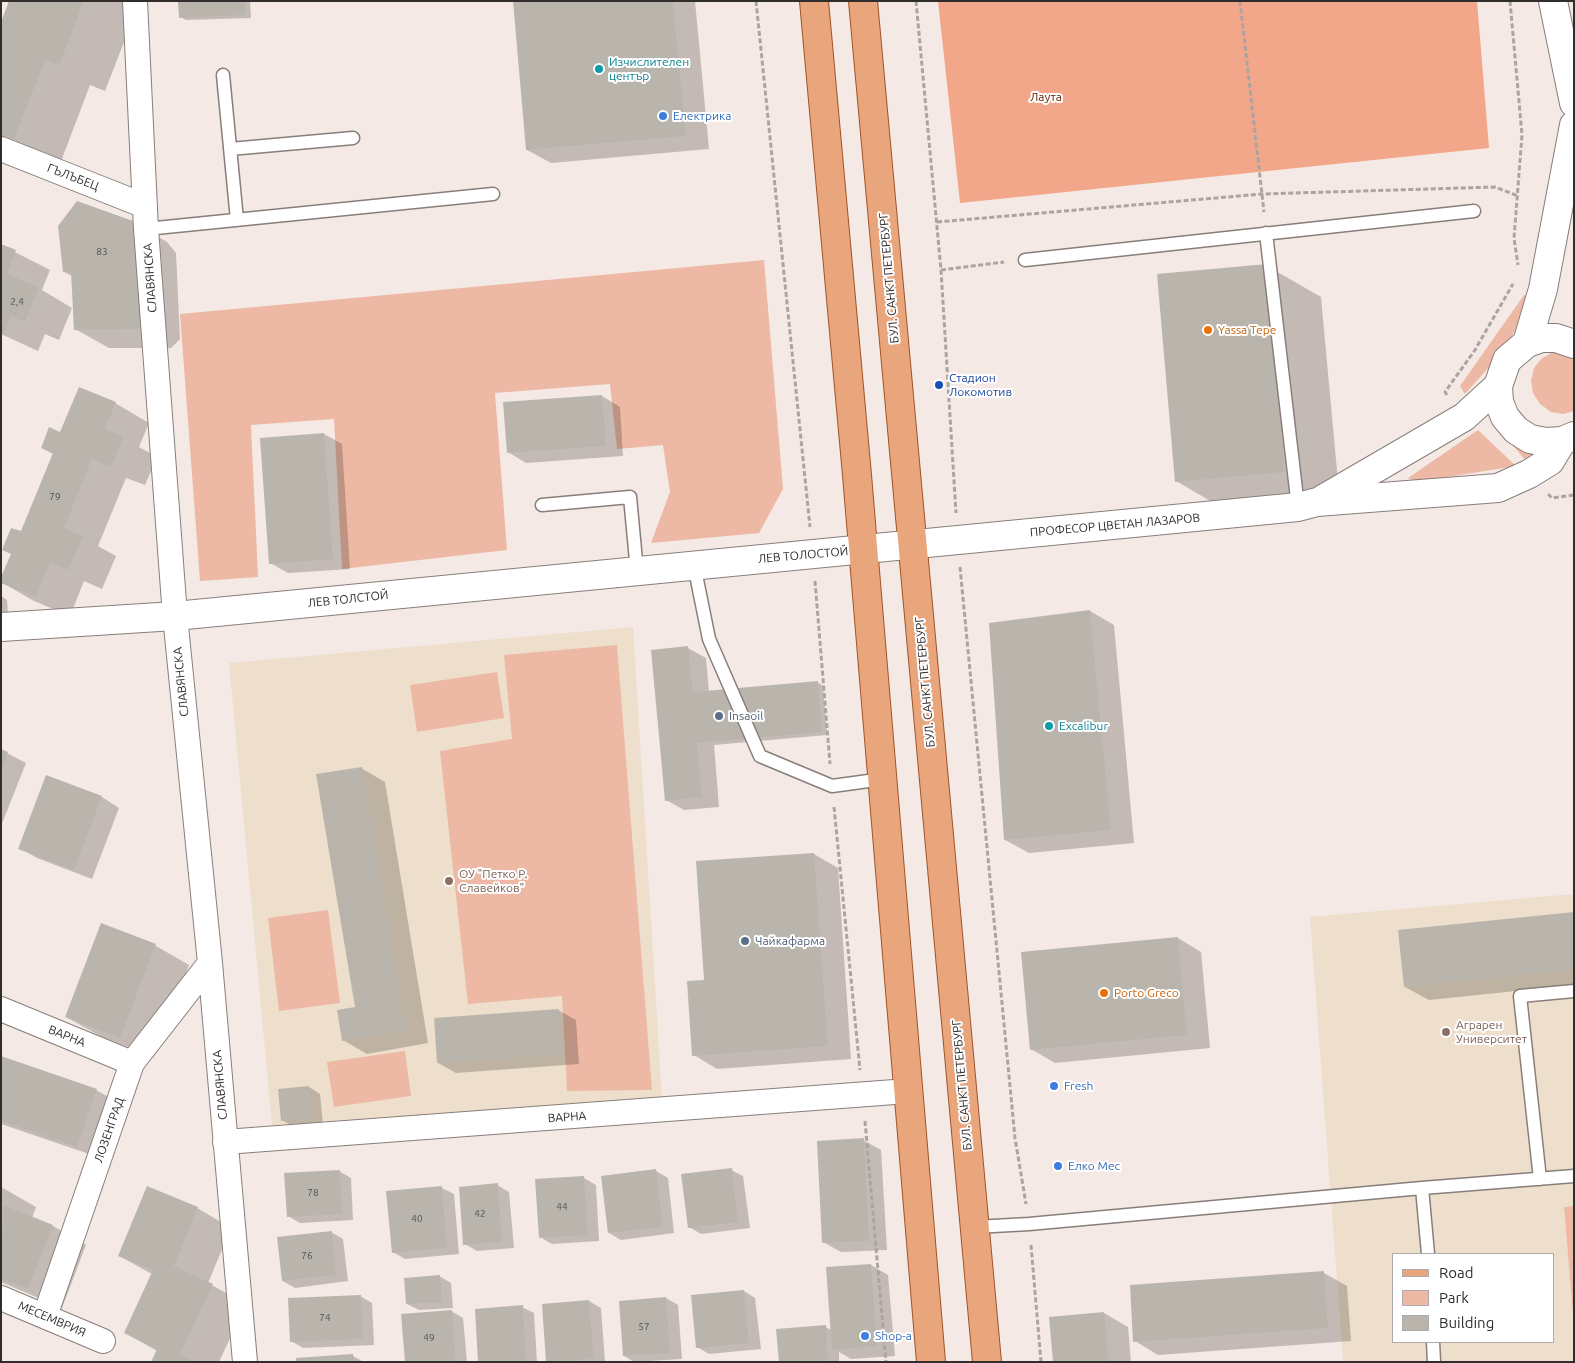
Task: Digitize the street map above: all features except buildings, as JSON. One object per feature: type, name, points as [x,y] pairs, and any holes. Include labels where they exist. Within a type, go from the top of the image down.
[{"type":"main road","points":[[814,1],[864,550],[928,1361]]},
{"type":"main road","name":"БУЛ. САНКТ ПЕТЕРБУРГ","points":[[863,1],[987,1362]]},
{"type":"street","name":"СЛАВЯНСКА","points":[[135,1],[146,217],[175,616],[210,963],[245,1362]]},
{"type":"street","points":[[1553,1],[1574,103]]},
{"type":"street","points":[[1528,343],[1543,289],[1574,125]]},
{"type":"street","name":"ГЪЛЪБЕЦ","points":[[1,149],[146,217]]},
{"type":"street","points":[[1570,439],[1546,442],[1530,439],[1516,430],[1502,410],[1498,386],[1507,360],[1528,343],[1541,338],[1556,338],[1574,344]]},
{"type":"street","name":"ПРОФЕСОР ЦВЕТАН ЛАЗАРОВ","points":[[1307,505],[1464,417],[1498,386]]},
{"type":"street","name":"ПРОФЕСОР ЦВЕТАН ЛАЗАРОВ","points":[[912,544],[1498,488],[1550,462],[1570,439]]},
{"type":"street","name":"ЛЕВ ТОЛОСТОЙ","points":[[694,565],[912,544]]},
{"type":"street","name":"ЛЕВ ТОЛСТОЙ","points":[[1,627],[175,616],[694,565]]},
{"type":"street","name":"ЛОЗЕНГРАД","points":[[45,1316],[132,1063],[210,963]]},
{"type":"street","name":"ВАРНА","points":[[1,1009],[132,1063]]},
{"type":"street","name":"ВАРНА","points":[[226,1142],[908,1091]]},
{"type":"street","name":"МЕСЕМВРИЯ","points":[[1,1298],[103,1341]]},
{"type":"lane","points":[[223,75],[237,220]]},
{"type":"lane","points":[[230,149],[353,138]]},
{"type":"lane","points":[[146,217],[237,220],[494,194]]},
{"type":"lane","points":[[1025,260],[1474,211]]},
{"type":"lane","points":[[1266,233],[1307,505]]},
{"type":"lane","points":[[542,505],[630,496],[637,571]]},
{"type":"lane","points":[[694,565],[709,638],[760,756],[832,786],[883,779]]},
{"type":"lane","points":[[1540,1179],[1520,996],[1574,991]]},
{"type":"lane","points":[[975,1227],[1029,1224],[1574,1176]]},
{"type":"lane","points":[[1422,1188],[1428,1253]]},
{"type":"lane","points":[[1433,1343],[1434,1362]]},
{"type":"path","points":[[756,1],[813,554],[832,786],[863,1095],[886,1362]]},
{"type":"path","points":[[916,1],[941,270],[957,540],[1015,1138],[1029,1224],[1041,1362]]},
{"type":"path","points":[[1240,1],[1266,233]]},
{"type":"path","points":[[1510,1],[1522,135],[1514,238],[1519,273]]},
{"type":"path","points":[[937,222],[1262,194],[1495,186],[1518,196]]},
{"type":"path","points":[[941,270],[1025,260]]},
{"type":"shaded area","name":"ОУ \"Петко Р. Славейков\"","points":[[633,627],[662,1099],[272,1125],[229,663]]},
{"type":"shaded area","name":"Аграрен Университет","points":[[1574,894],[1574,1206],[1564,1207],[1574,1326],[1574,1362],[1343,1362],[1310,917]]},
{"type":"green space","name":"Лаута","points":[[938,1],[1477,1],[1489,148],[960,203]]},
{"type":"green space","points":[[764,260],[783,489],[759,533],[651,543],[670,492],[663,445],[617,449],[610,384],[495,393],[507,550],[342,569],[334,419],[251,425],[258,577],[200,581],[180,314]]},
{"type":"green space","points":[[1524,295],[1537,295],[1500,355],[1465,394],[1460,386]]},
{"type":"green space","points":[[1563,350],[1574,353],[1574,411],[1563,414],[1551,412],[1540,404],[1533,393],[1531,381],[1534,368],[1541,359],[1551,353]]},
{"type":"green space","points":[[1496,410],[1539,449],[1527,462],[1489,418]]},
{"type":"green space","points":[[1478,430],[1516,466],[1416,482],[1408,478]]},
{"type":"green space","points":[[617,645],[652,1090],[567,1091],[562,996],[468,1004],[440,751],[512,739],[504,655]]},
{"type":"green space","points":[[497,672],[504,718],[417,732],[410,685]]},
{"type":"green space","points":[[328,910],[340,1003],[279,1011],[268,918]]},
{"type":"green space","points":[[405,1051],[411,1096],[334,1107],[327,1062]]},
{"type":"green space","points":[[1574,1206],[1574,1326],[1564,1207]]},
{"type":"place","name":"Изчислителен център","points":[[599,69]]},
{"type":"place","name":"Електрика","points":[[663,116]]},
{"type":"place","name":"Yassa Tepe","points":[[1208,330]]},
{"type":"place","name":"Стадион Локомотив","points":[[939,385]]},
{"type":"place","name":"Insaoil","points":[[719,716]]},
{"type":"place","name":"Excalibur","points":[[1049,726]]},
{"type":"place","name":"ОУ \"Петко Р. Славейков\"","points":[[449,881]]},
{"type":"place","name":"Чайкафарма","points":[[745,941]]},
{"type":"place","name":"Porto Greco","points":[[1104,993]]},
{"type":"place","name":"Аграрен Университет","points":[[1446,1032]]},
{"type":"place","name":"Fresh","points":[[1054,1086]]},
{"type":"place","name":"Елко Мес","points":[[1058,1166]]},
{"type":"place","name":"Shop-a","points":[[865,1336]]}]
